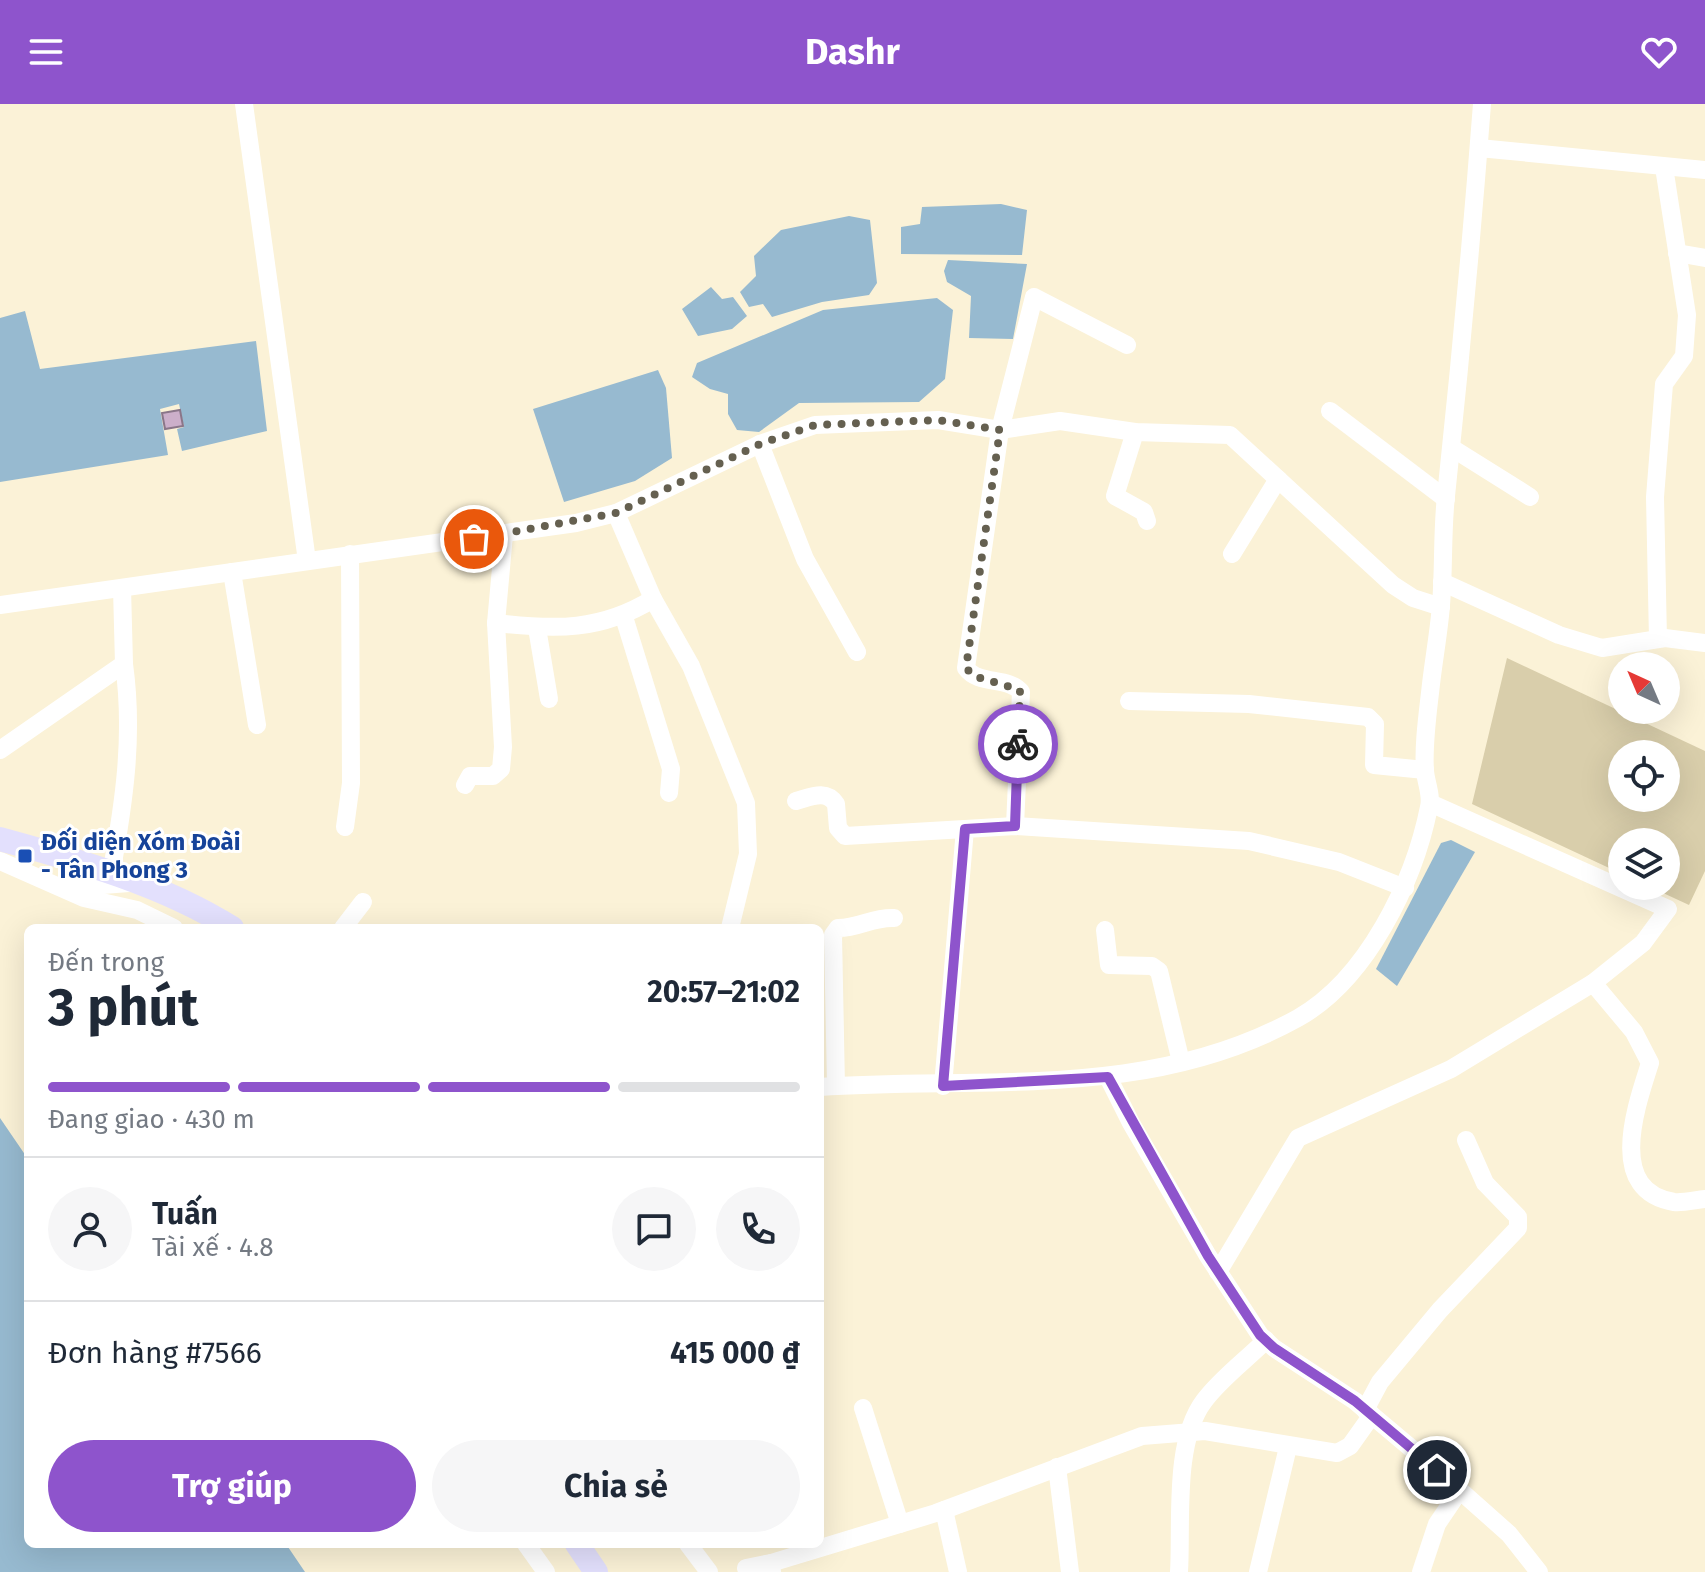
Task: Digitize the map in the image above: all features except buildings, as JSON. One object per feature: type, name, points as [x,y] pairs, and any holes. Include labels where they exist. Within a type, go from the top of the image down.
[{"type":"main road","points":[[0,839],[121,878],[203,910],[224,924]]},
{"type":"main road","points":[[580,1548],[596,1572]]},
{"type":"street","points":[[244,104],[307,561]]},
{"type":"street","points":[[894,918],[871,919],[859,927],[838,928],[833,935],[828,1087],[943,1086],[1108,1077],[1181,1062],[1248,1040],[1300,1017],[1341,983],[1378,935],[1405,888],[1430,803],[1425,770],[1482,104]]},
{"type":"street","points":[[1479,148],[1705,170]]},
{"type":"street","points":[[1658,639],[1655,497],[1664,384],[1684,356],[1687,315],[1664,167]]},
{"type":"street","points":[[1677,253],[1705,258]]},
{"type":"street","points":[[1015,826],[1021,692],[1016,686],[974,676],[966,668],[1000,430],[1034,297],[1127,345]]},
{"type":"street","points":[[1330,411],[1446,499]]},
{"type":"street","points":[[0,605],[504,535],[616,513],[760,444],[815,425],[938,420],[1000,430],[1060,421],[1135,432],[1230,435],[1393,585],[1413,598],[1441,607]]},
{"type":"street","points":[[1135,432],[1115,496],[1144,512],[1147,521]]},
{"type":"street","points":[[760,444],[805,559],[857,652]]},
{"type":"street","points":[[1452,448],[1530,497]]},
{"type":"street","points":[[1232,554],[1278,479]]},
{"type":"street","points":[[616,513],[653,599],[691,666],[746,803],[748,854],[731,924]]},
{"type":"street","points":[[465,785],[470,776],[493,776],[501,769],[503,747],[496,623],[504,535]]},
{"type":"street","points":[[345,827],[351,783],[350,554]]},
{"type":"street","points":[[232,572],[257,725]]},
{"type":"street","points":[[1442,582],[1587,644],[1615,647],[1674,637],[1705,643]]},
{"type":"street","points":[[60,888],[121,878],[129,753],[122,588]]},
{"type":"street","points":[[496,623],[537,628],[609,622],[624,617],[653,599]]},
{"type":"street","points":[[624,617],[671,769],[669,793]]},
{"type":"street","points":[[537,628],[549,699]]},
{"type":"street","points":[[0,750],[124,664]]},
{"type":"street","points":[[1129,701],[1249,704],[1368,717],[1375,724],[1374,765],[1425,770]]},
{"type":"street","points":[[796,801],[819,794],[829,796],[836,804],[838,828],[845,836],[1015,826],[1249,841],[1339,862],[1405,888]]},
{"type":"street","points":[[1218,1272],[1298,1138],[1451,1069],[1593,983],[1643,943],[1668,909],[1430,803]]},
{"type":"street","points":[[943,1086],[965,829]]},
{"type":"street","points":[[0,861],[84,898],[137,910],[166,924]]},
{"type":"street","points":[[346,924],[363,902]]},
{"type":"street","points":[[1105,930],[1109,965],[1152,966],[1159,971],[1181,1062]]},
{"type":"street","points":[[1593,983],[1634,1032],[1650,1063],[1630,1126],[1631,1162],[1647,1191],[1674,1202],[1705,1199]]},
{"type":"street","points":[[1108,1077],[1131,1123],[1218,1272],[1266,1340],[1368,1413],[1460,1490],[1509,1534],[1539,1572]]},
{"type":"street","points":[[746,1568],[772,1568],[944,1510],[1142,1436],[1191,1430],[1337,1453],[1353,1443],[1380,1382],[1440,1310],[1518,1228],[1518,1217],[1485,1183],[1466,1140]]},
{"type":"street","points":[[1179,1572],[1180,1500],[1191,1430],[1203,1402],[1266,1340]]},
{"type":"street","points":[[863,1408],[900,1524]]},
{"type":"street","points":[[1258,1572],[1288,1447]]},
{"type":"street","points":[[1057,1467],[1070,1572]]},
{"type":"street","points":[[1421,1572],[1437,1524],[1460,1490]]},
{"type":"street","points":[[944,1510],[958,1572]]},
{"type":"street","points":[[529,1548],[546,1572]]},
{"type":"street","points":[[691,1548],[709,1572]]},
{"type":"shaded area","points":[[1507,658],[1608,705],[1608,724],[1648,724],[1705,751],[1705,871],[1689,905],[1678,900],[1680,828],[1608,828],[1608,867],[1472,804]]},
{"type":"water","points":[[1001,204],[1027,210],[1022,255],[901,254],[901,227],[920,224],[922,207]]},
{"type":"water","points":[[849,216],[870,220],[877,283],[869,295],[822,302],[772,317],[763,304],[749,307],[740,292],[756,276],[754,256],[781,230]]},
{"type":"water","points":[[948,260],[1027,264],[1013,339],[969,338],[971,296],[947,282],[944,271]]},
{"type":"water","points":[[711,287],[722,299],[733,297],[747,316],[732,329],[698,336],[682,309]]},
{"type":"water","points":[[937,298],[953,310],[945,379],[919,402],[799,403],[759,432],[737,430],[728,414],[728,394],[710,389],[692,377],[697,363],[823,310]]},
{"type":"water","points":[[25,311],[40,369],[256,341],[267,431],[182,451],[177,429],[184,427],[179,404],[160,409],[168,455],[0,482],[0,318]]},
{"type":"water","points":[[658,370],[666,388],[672,458],[635,481],[564,502],[533,409]]},
{"type":"water","points":[[1451,840],[1475,852],[1397,986],[1376,969],[1441,843]]},
{"type":"water","points":[[0,1118],[24,1153],[24,1548],[289,1548],[305,1572],[0,1572]]},
{"type":"way so far","points":[[474,539],[576,523],[616,513],[760,444],[815,425],[938,420],[1000,430],[966,668],[974,676],[1016,686],[1020,690],[1018,744]]},
{"type":"place","name":"Đối diện Xóm Đoài - Tân Phong 3","points":[[25,856]]},
{"type":"route","points":[[1018,744],[1015,826],[965,829],[943,1086],[1108,1077],[1208,1256],[1260,1335],[1274,1348],[1355,1401],[1437,1470]]}]
